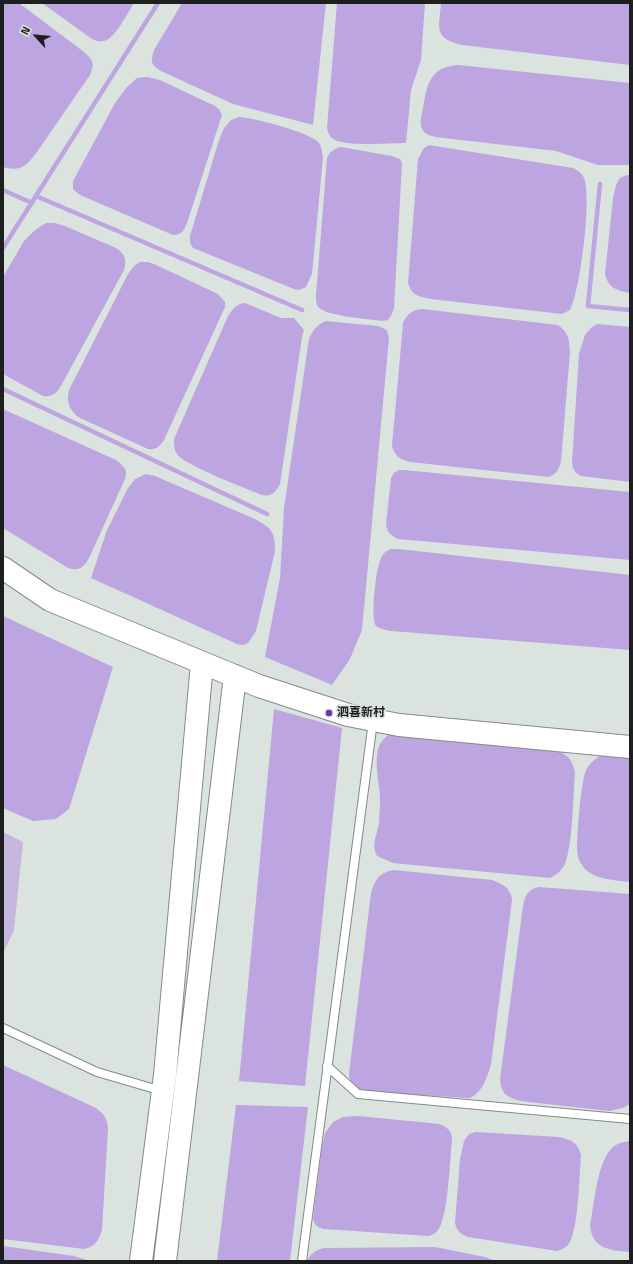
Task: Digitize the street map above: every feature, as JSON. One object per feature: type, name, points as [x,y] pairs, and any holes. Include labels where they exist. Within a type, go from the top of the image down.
[{"type":"main road","points":[[6,571],[50,600],[258,686],[348,715],[399,725],[630,747]]},
{"type":"main road","points":[[142,1261],[163,1091],[202,663]]},
{"type":"main road","points":[[165,1261],[235,676]]},
{"type":"lane","points":[[302,1261],[373,720]]},
{"type":"lane","points":[[3,1028],[97,1072],[163,1091]]},
{"type":"lane","points":[[327,1066],[358,1094],[630,1119]]},
{"type":"shaded area","points":[[3,3],[19,3],[84,52],[89,57],[93,65],[90,75],[37,152],[23,167],[14,169],[3,167]]},
{"type":"shaded area","points":[[42,3],[134,3],[121,25],[108,39],[104,41],[96,41]]},
{"type":"shaded area","points":[[182,3],[326,3],[313,125],[233,104],[163,72],[156,67],[152,63],[154,50]]},
{"type":"shaded area","points":[[337,3],[425,3],[421,60],[411,90],[406,143],[347,143],[333,139],[329,134],[327,128]]},
{"type":"shaded area","points":[[441,3],[630,3],[630,65],[462,45],[446,39],[440,31],[439,19]]},
{"type":"shaded area","points":[[458,65],[630,83],[630,165],[598,165],[556,151],[435,137],[426,134],[421,127],[421,121],[428,84],[441,69]]},
{"type":"shaded area","points":[[147,77],[160,80],[215,106],[219,109],[222,115],[187,223],[182,232],[176,235],[80,195],[73,189],[73,181],[115,103],[126,88],[137,78]]},
{"type":"shaded area","points":[[239,117],[268,123],[304,134],[318,142],[321,147],[323,157],[312,274],[306,287],[299,290],[193,248],[190,243],[190,236],[218,143],[224,128],[231,120]]},
{"type":"shaded area","points":[[429,145],[573,168],[582,175],[586,189],[586,224],[578,285],[570,310],[562,314],[431,299],[416,295],[411,291],[408,283],[418,159],[424,148]]},
{"type":"shaded area","points":[[341,147],[392,156],[400,159],[402,163],[394,308],[388,320],[382,321],[329,313],[318,307],[317,304],[316,295],[327,158],[332,151]]},
{"type":"shaded area","points":[[630,175],[630,293],[621,291],[611,286],[606,279],[605,274],[613,198],[616,185],[620,178]]},
{"type":"shaded area","points":[[46,223],[55,223],[65,226],[116,248],[123,255],[125,263],[124,270],[61,386],[54,394],[43,396],[3,374],[3,277],[24,241],[35,230]]},
{"type":"shaded area","points":[[140,262],[154,264],[218,294],[225,302],[225,307],[164,440],[157,448],[153,449],[148,449],[78,417],[70,408],[68,402],[69,390],[128,274],[134,266]]},
{"type":"shaded area","points":[[245,303],[281,318],[294,318],[304,330],[280,484],[271,495],[262,495],[243,488],[191,464],[177,454],[174,447],[174,439],[228,316],[233,309]]},
{"type":"shaded area","points":[[422,309],[558,325],[564,331],[569,340],[570,352],[561,461],[556,473],[549,477],[410,462],[401,459],[396,455],[392,446],[403,323],[410,313],[415,310]]},
{"type":"shaded area","points":[[326,321],[378,326],[387,330],[389,338],[362,630],[350,659],[332,685],[265,657],[280,578],[284,508],[309,339],[315,328]]},
{"type":"shaded area","points":[[597,324],[630,327],[630,482],[581,476],[577,474],[572,465],[579,353],[585,335]]},
{"type":"shaded area","points":[[3,409],[116,460],[125,468],[125,479],[90,556],[86,563],[79,569],[68,568],[3,528]]},
{"type":"shaded area","points":[[398,470],[630,492],[630,560],[398,539],[389,533],[386,524],[391,478]]},
{"type":"shaded area","points":[[146,474],[155,476],[255,519],[271,531],[274,539],[275,551],[256,631],[248,643],[243,645],[237,644],[91,578],[107,530],[128,488],[135,479]]},
{"type":"shaded area","points":[[390,549],[630,575],[630,650],[391,631],[379,628],[376,626],[374,621],[376,582],[381,558]]},
{"type":"shaded area","points":[[3,616],[113,667],[69,809],[56,819],[33,821],[3,808]]},
{"type":"shaded area","points":[[274,709],[342,728],[305,1086],[239,1081]]},
{"type":"shaded area","points":[[394,731],[548,748],[563,753],[572,762],[575,773],[569,847],[567,858],[561,870],[550,878],[393,863],[377,856],[374,844],[379,823],[380,802],[377,755],[379,746],[383,740]]},
{"type":"shaded area","points":[[601,755],[630,756],[630,882],[606,879],[594,875],[584,868],[578,857],[577,851],[580,799],[584,776],[589,765]]},
{"type":"shaded area","points":[[3,832],[23,842],[14,930],[3,953]]},
{"type":"shaded area","points":[[394,870],[492,880],[506,887],[510,892],[512,900],[491,1064],[481,1088],[470,1098],[370,1092],[357,1089],[352,1086],[351,1083],[349,1074],[371,893],[381,875]]},
{"type":"shaded area","points":[[539,887],[630,894],[630,1104],[623,1108],[609,1111],[520,1101],[508,1096],[503,1091],[500,1079],[523,906],[530,891]]},
{"type":"shaded area","points":[[3,1065],[96,1108],[106,1119],[108,1128],[102,1230],[98,1240],[91,1247],[84,1249],[3,1239]]},
{"type":"shaded area","points":[[236,1105],[308,1107],[290,1261],[217,1261]]},
{"type":"shaded area","points":[[358,1116],[440,1124],[447,1128],[450,1132],[452,1140],[444,1214],[438,1230],[432,1235],[428,1236],[324,1229],[315,1224],[313,1218],[325,1133],[333,1122],[343,1117]]},
{"type":"shaded area","points":[[476,1132],[559,1137],[576,1144],[581,1155],[578,1202],[572,1238],[567,1246],[557,1251],[468,1237],[459,1232],[455,1223],[460,1159],[464,1141],[469,1134]]},
{"type":"shaded area","points":[[630,1141],[630,1252],[610,1249],[599,1244],[592,1234],[590,1226],[597,1185],[603,1163],[614,1146]]},
{"type":"shaded area","points":[[3,1246],[74,1256],[90,1261],[3,1261]]},
{"type":"shaded area","points":[[435,1247],[485,1257],[496,1261],[307,1261],[314,1252],[324,1248]]},
{"type":"waterway","points":[[3,248],[158,3]]},
{"type":"waterway","points":[[600,184],[588,306],[630,310]]},
{"type":"waterway","points":[[3,190],[32,203]]},
{"type":"waterway","points":[[36,196],[302,310]]},
{"type":"waterway","points":[[3,389],[267,514]]},
{"type":"place","name":"泗喜新村","points":[[329,713]]}]
